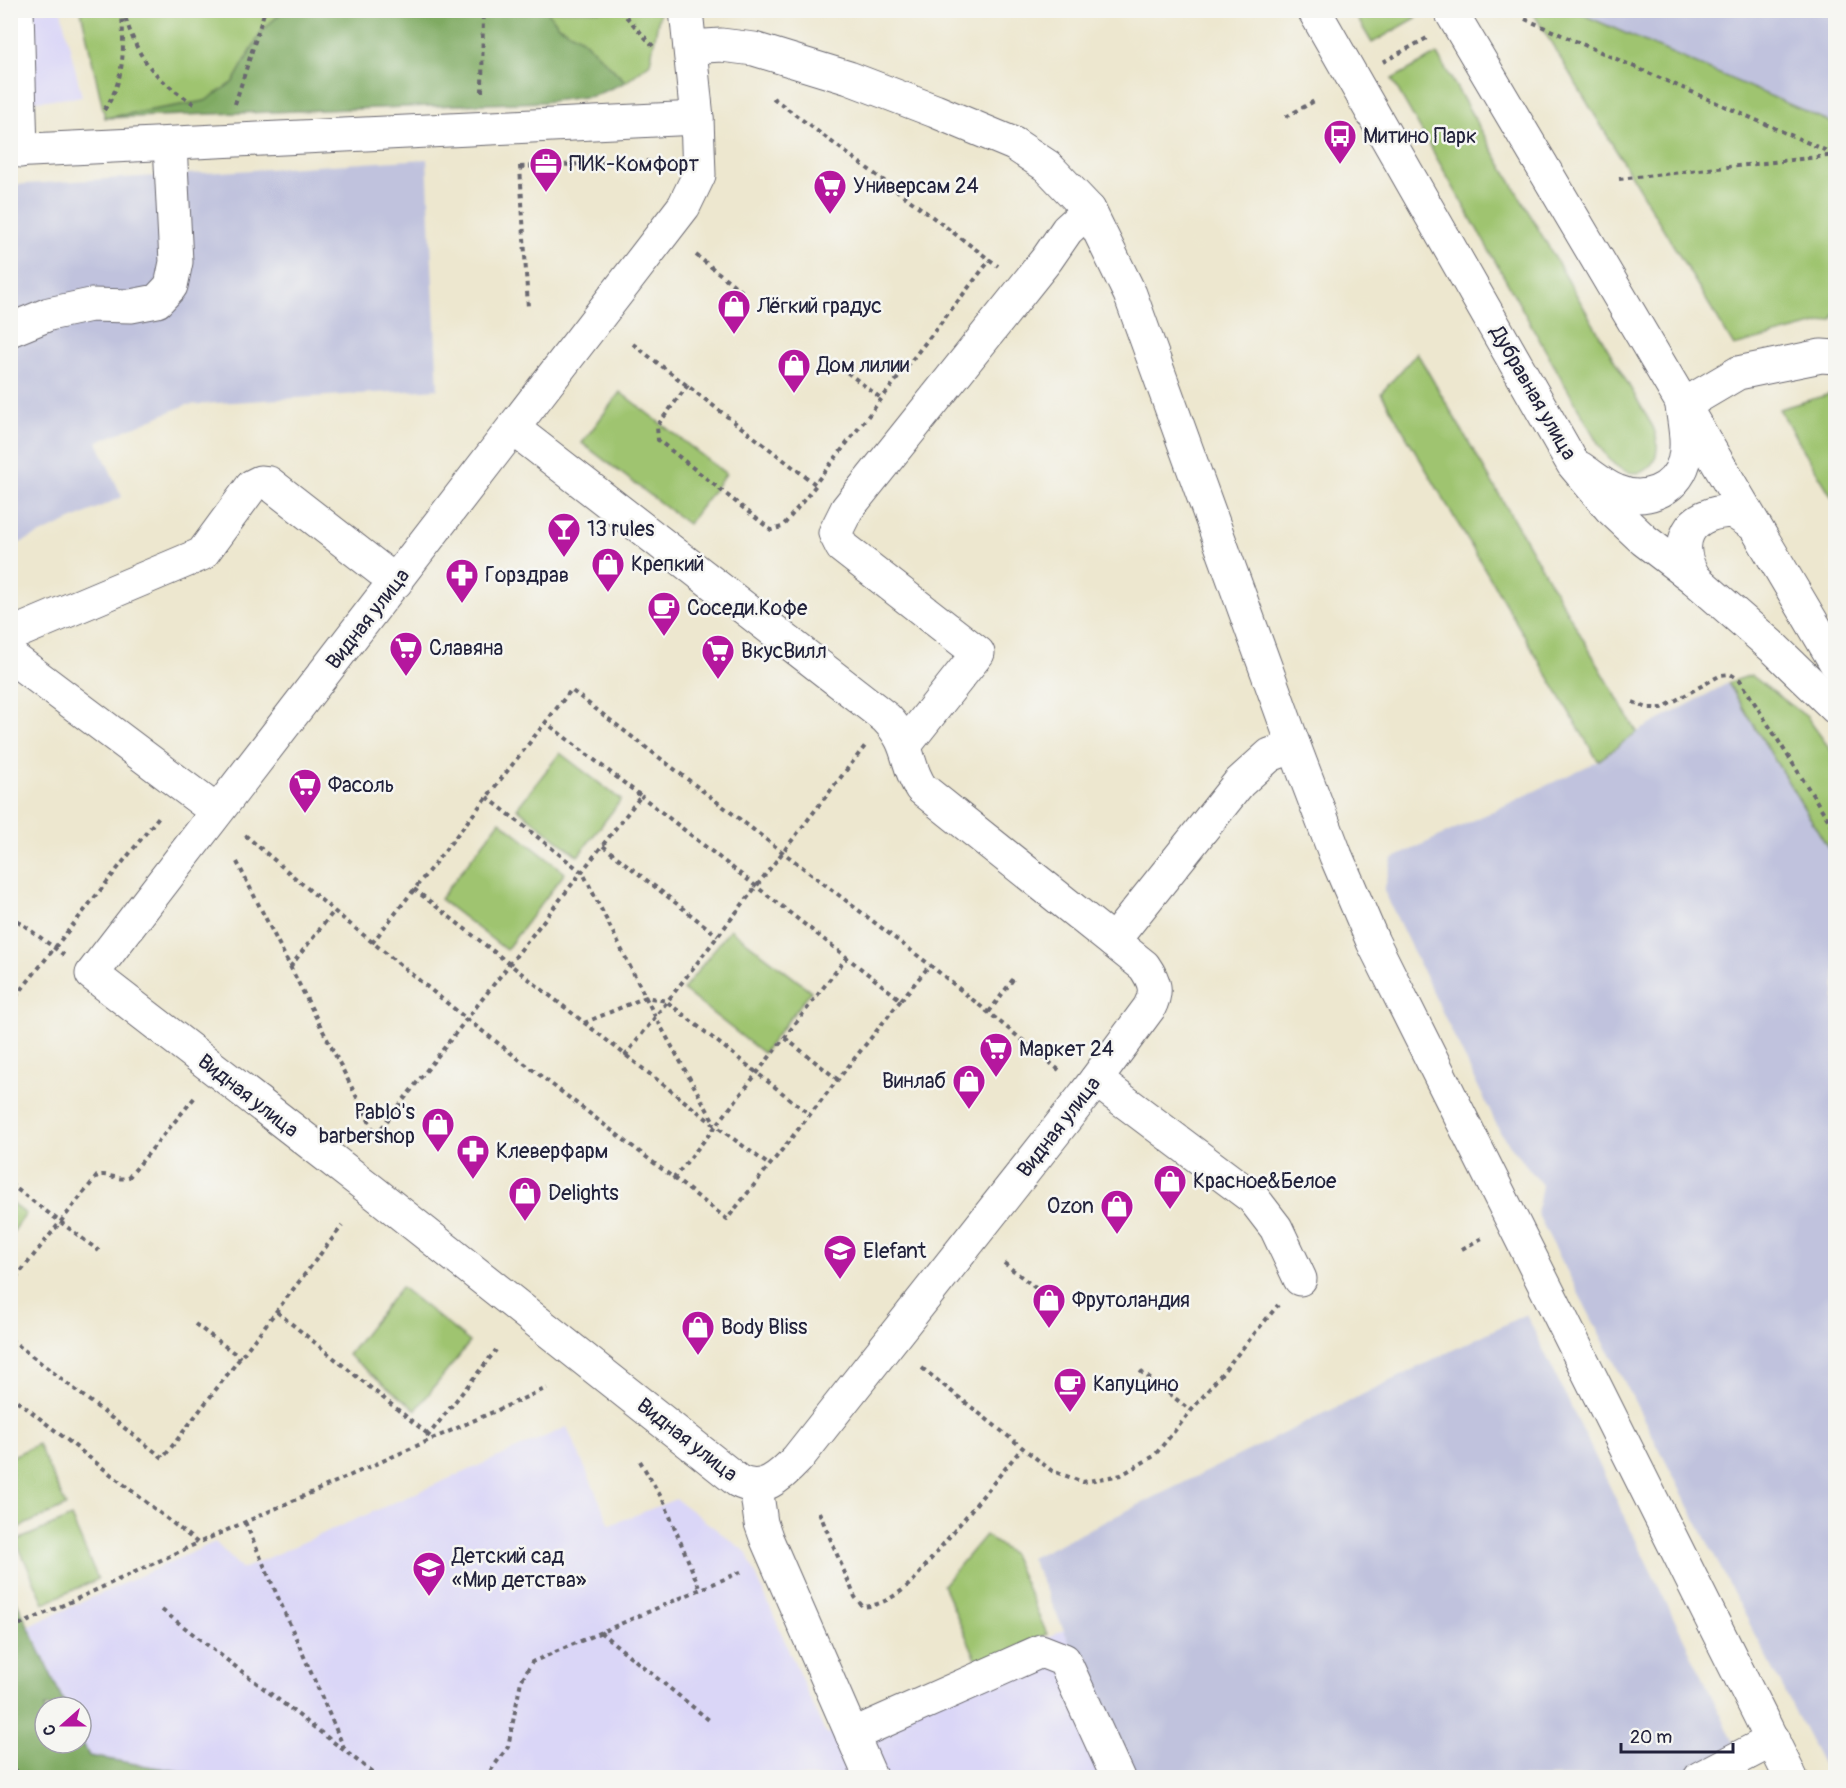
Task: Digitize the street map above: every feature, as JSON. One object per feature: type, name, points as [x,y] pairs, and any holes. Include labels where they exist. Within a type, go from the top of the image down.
[{"type":"street","points":[[17,10],[16,151],[697,117]]},
{"type":"street","name":"Видная улица","points":[[514,429],[886,718],[906,744],[910,766],[921,788],[1144,966],[1154,980],[1155,995],[1149,1008],[1091,1087],[797,1459],[770,1483],[756,1487],[738,1481],[92,974],[684,206],[699,175],[697,117],[686,10]]},
{"type":"street","name":"Дубравная улица","points":[[1314,10],[1574,464],[1610,508],[1775,649],[1836,708]]},
{"type":"street","points":[[1450,10],[1836,663]]},
{"type":"street","points":[[690,47],[721,45],[754,50],[849,78],[935,111],[1014,144],[1047,166],[1089,210],[1130,294],[1294,746],[1336,856],[1373,942],[1791,1778]]},
{"type":"street","points":[[10,330],[49,314],[91,305],[131,306],[157,301],[171,286],[176,262],[170,144]]},
{"type":"street","points":[[906,744],[978,653],[842,547],[836,533],[841,518],[1067,230],[1089,210]]},
{"type":"street","points":[[1682,406],[1738,373],[1821,356],[1836,357]]},
{"type":"street","points":[[1574,464],[1616,491],[1638,496],[1652,495],[1664,489],[1673,482],[1684,462],[1686,440],[1682,406]]},
{"type":"street","points":[[10,635],[202,554],[252,486],[260,482],[269,483],[396,582]]},
{"type":"street","points":[[1695,579],[1686,563],[1684,548],[1686,535],[1694,524],[1705,516],[1732,511],[1754,525]]},
{"type":"street","points":[[10,656],[216,811]]},
{"type":"street","points":[[1113,941],[1239,783],[1270,755],[1294,746]]},
{"type":"street","points":[[1091,1087],[1253,1198],[1276,1228],[1300,1279]]},
{"type":"street","points":[[756,1487],[767,1540],[871,1778]]},
{"type":"street","points":[[852,1735],[1041,1651],[1064,1660],[1118,1778]]},
{"type":"street","points":[[1700,1778],[1773,1740]]},
{"type":"path","points":[[122,10],[133,45],[150,68],[172,89],[198,106]]},
{"type":"path","points":[[99,117],[111,100],[121,76],[125,52],[122,10]]},
{"type":"path","points":[[233,109],[265,10]]},
{"type":"path","points":[[482,96],[483,10]]},
{"type":"path","points":[[1525,19],[1836,155]]},
{"type":"path","points":[[1383,63],[1427,38]]},
{"type":"path","points":[[773,98],[1024,286]]},
{"type":"path","points":[[1286,117],[1316,100]]},
{"type":"path","points":[[1619,179],[1836,155]]},
{"type":"path","points":[[520,159],[528,308]]},
{"type":"path","points":[[520,168],[646,161],[673,165]]},
{"type":"path","points":[[696,255],[744,293]]},
{"type":"path","points":[[688,385],[657,426],[658,440],[771,530],[782,527],[990,260]]},
{"type":"path","points":[[633,344],[815,484]]},
{"type":"path","points":[[840,367],[915,424]]},
{"type":"path","points":[[1633,702],[1647,708],[1662,708],[1721,675],[1730,674],[1740,680],[1834,825],[1836,832]]},
{"type":"path","points":[[372,943],[572,690],[785,852],[989,1012],[1091,1087]]},
{"type":"path","points":[[625,1056],[666,1000],[785,852],[886,718]]},
{"type":"path","points":[[545,722],[901,1000]]},
{"type":"path","points":[[10,1004],[183,785]]},
{"type":"path","points":[[237,862],[376,1135],[512,965],[641,796]]},
{"type":"path","points":[[487,797],[583,873],[655,1016],[716,1126]]},
{"type":"path","points":[[216,811],[372,943],[468,1020],[727,1219],[930,965]]},
{"type":"path","points":[[603,846],[718,936]]},
{"type":"path","points":[[414,889],[625,1056],[769,1165]]},
{"type":"path","points":[[290,967],[334,911]]},
{"type":"path","points":[[10,915],[92,974]]},
{"type":"path","points":[[674,1179],[847,957]]},
{"type":"path","points":[[989,1012],[1014,978]]},
{"type":"path","points":[[584,1023],[646,997],[666,1000],[810,1114]]},
{"type":"path","points":[[785,1038],[837,1079]]},
{"type":"path","points":[[10,1285],[97,1176],[104,1174],[122,1180],[129,1177],[217,1071]]},
{"type":"path","points":[[10,1184],[99,1251]]},
{"type":"path","points":[[10,1339],[164,1458],[342,1226]]},
{"type":"path","points":[[1462,1249],[1491,1234]]},
{"type":"path","points":[[1004,1263],[1047,1297]]},
{"type":"path","points":[[922,1368],[1052,1471],[1083,1482],[1121,1475],[1154,1456],[1300,1279]]},
{"type":"path","points":[[277,1312],[429,1435]]},
{"type":"path","points":[[195,1324],[241,1358]]},
{"type":"path","points":[[423,1442],[496,1350]]},
{"type":"path","points":[[1140,1371],[1190,1410]]},
{"type":"path","points":[[10,1622],[22,1624],[547,1388]]},
{"type":"path","points":[[10,1395],[198,1543]]},
{"type":"path","points":[[819,1512],[855,1597],[863,1607],[874,1606],[902,1591],[913,1581],[1023,1448]]},
{"type":"path","points":[[640,1461],[664,1502],[700,1589]]},
{"type":"path","points":[[245,1522],[345,1751]]},
{"type":"path","points":[[485,1778],[508,1747],[521,1681],[532,1662],[753,1567]]},
{"type":"path","points":[[162,1610],[380,1778]]},
{"type":"path","points":[[600,1632],[709,1720]]},
{"type":"path","points":[[10,1759],[19,1778]]},
{"type":"shaded area","points":[[11,11],[61,11],[82,97],[11,103]]},
{"type":"shaded area","points":[[1574,11],[1835,11],[1835,124]]},
{"type":"shaded area","points":[[427,159],[438,389],[186,405],[97,442],[122,497],[11,547],[11,185]]},
{"type":"shaded area","points":[[1728,683],[1835,859],[1835,1777],[1829,1777],[1537,1213],[1542,1185],[1501,1134],[1384,891],[1392,859],[1598,761],[1637,732]]},
{"type":"shaded area","points":[[1526,1314],[1751,1777],[1131,1777],[1031,1558]]},
{"type":"shaded area","name":"Детский сад «Мир детства»","points":[[567,1427],[610,1525],[676,1499],[746,1552],[826,1735],[1064,1630],[1131,1777],[212,1777],[89,1756],[93,1755],[93,1695],[61,1695],[29,1626],[215,1542],[242,1569]]},
{"type":"green space","points":[[284,10],[547,11],[559,26],[582,39],[626,82],[593,96],[543,102],[105,118],[205,101],[233,82],[262,31]]},
{"type":"green space","points":[[81,11],[284,11],[262,31],[233,82],[205,101],[105,118]]},
{"type":"green space","points":[[547,11],[660,11],[650,63],[626,82],[582,39],[559,26]]},
{"type":"green space","points":[[1353,11],[1411,11],[1416,18],[1372,43]]},
{"type":"green space","points":[[1532,11],[1574,11],[1835,124],[1836,312],[1832,320],[1734,346]]},
{"type":"green space","points":[[1437,54],[1653,427],[1657,439],[1655,459],[1643,471],[1635,473],[1626,471],[1613,463],[1602,450],[1392,79]]},
{"type":"green space","points":[[1417,353],[1637,732],[1598,761],[1381,393]]},
{"type":"green space","points":[[620,392],[726,474],[688,524],[582,443]]},
{"type":"green space","points":[[1835,394],[1835,502],[1779,409]]},
{"type":"green space","points":[[1751,675],[1807,717],[1835,756],[1835,859],[1728,683]]},
{"type":"green space","points":[[560,753],[621,800],[578,856],[517,808]]},
{"type":"green space","points":[[500,821],[565,873],[506,950],[440,899]]},
{"type":"green space","points":[[730,929],[811,991],[763,1053],[683,990]]},
{"type":"green space","points":[[10,1202],[26,1214],[11,1235],[10,1235]]},
{"type":"green space","points":[[401,1287],[470,1342],[416,1410],[348,1355]]},
{"type":"green space","points":[[38,1444],[66,1506],[11,1531],[11,1457]]},
{"type":"green space","points":[[71,1517],[98,1579],[44,1603],[16,1541]]},
{"type":"green space","points":[[985,1535],[1012,1554],[1047,1634],[979,1665],[943,1585]]},
{"type":"green space","points":[[10,1587],[60,1695],[33,1695],[33,1755],[89,1755],[212,1777],[11,1777]]},
{"type":"place","name":"Митино Парк","points":[[1340,165]]},
{"type":"place","name":"ПИК-Комфорт","points":[[546,193]]},
{"type":"place","name":"Универсам 24","points":[[830,215]]},
{"type":"place","name":"Лёгкий градус","points":[[734,335]]},
{"type":"place","name":"Дом лилии","points":[[794,394]]},
{"type":"place","name":"13 rules","points":[[564,558]]},
{"type":"place","name":"Крепкий","points":[[608,593]]},
{"type":"place","name":"Горздрав","points":[[462,604]]},
{"type":"place","name":"Соседи.Кофе","points":[[664,637]]},
{"type":"place","name":"Славяна","points":[[406,677]]},
{"type":"place","name":"ВкусВилл","points":[[718,680]]},
{"type":"place","name":"Фасоль","points":[[305,814]]},
{"type":"place","name":"Маркет 24","points":[[996,1078]]},
{"type":"place","name":"Винлаб","points":[[969,1110]]},
{"type":"place","name":"Pablo's barbershop","points":[[438,1153]]},
{"type":"place","name":"Клеверфарм","points":[[473,1180]]},
{"type":"place","name":"Красное&Белое","points":[[1170,1210]]},
{"type":"place","name":"Delights","points":[[525,1222]]},
{"type":"place","name":"Ozon","points":[[1117,1235]]},
{"type":"place","name":"Elefant","points":[[840,1280]]},
{"type":"place","name":"Фрутоландия","points":[[1049,1329]]},
{"type":"place","name":"Body Bliss","points":[[698,1356]]},
{"type":"place","name":"Капуцино","points":[[1070,1413]]},
{"type":"place","name":"Детский сад «Мир детства»","points":[[429,1597]]}]
